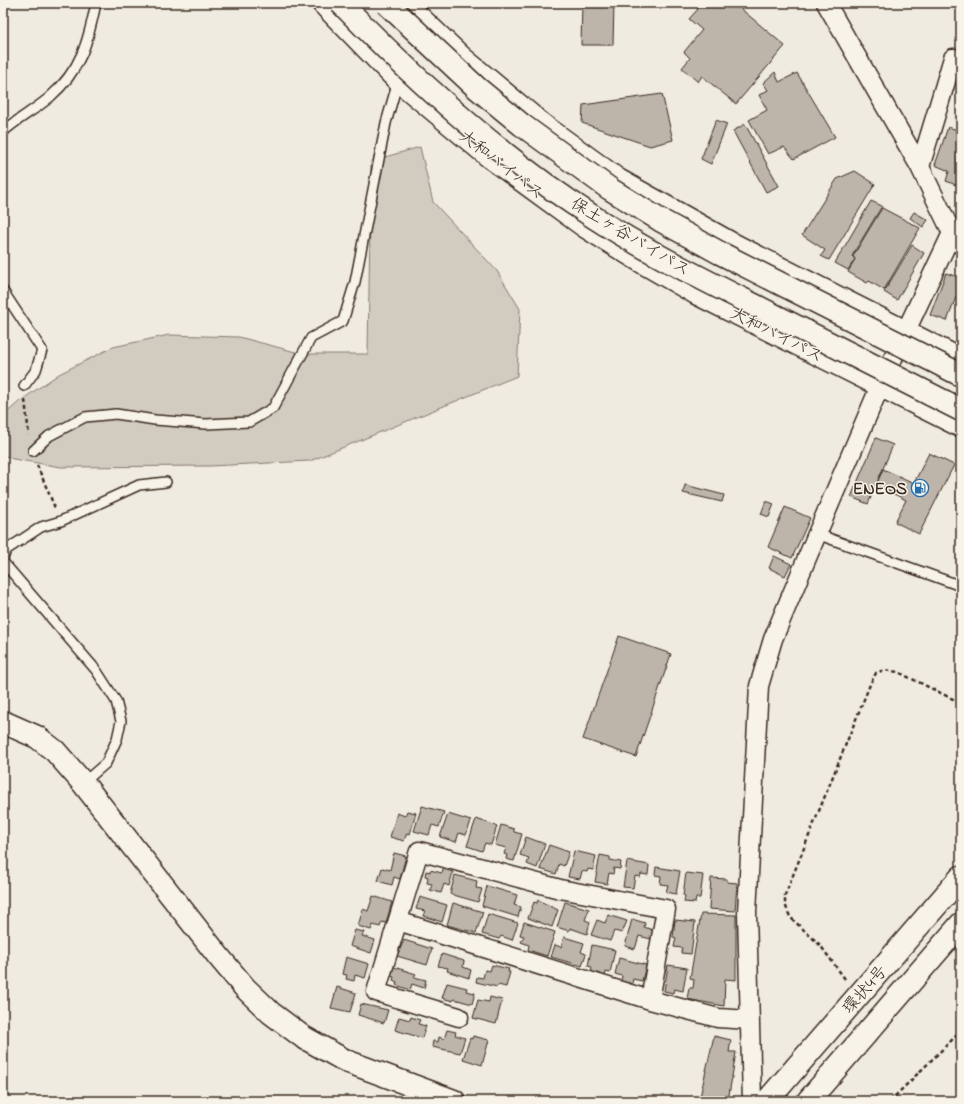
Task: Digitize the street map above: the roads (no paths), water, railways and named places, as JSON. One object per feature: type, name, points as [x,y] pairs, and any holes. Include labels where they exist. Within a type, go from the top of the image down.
[{"type":"main road","name":"大和バイパス","points":[[323,3],[398,80],[490,157],[586,227],[644,264],[696,293],[961,426]]},
{"type":"main road","name":"保土ヶ谷バイパス","points":[[342,3],[409,71],[458,114],[500,149],[591,216],[642,247],[703,279],[961,410]]},
{"type":"main road","name":"保土ヶ谷バイパス","points":[[386,3],[482,93],[522,125],[610,189],[660,220],[720,252],[961,374]]},
{"type":"main road","points":[[404,3],[462,58],[541,124],[618,180],[730,243],[961,360]]},
{"type":"main road","points":[[3,722],[37,737],[55,751],[83,783],[219,957],[245,988],[271,1013],[304,1037],[346,1061],[454,1101]]},
{"type":"main road","name":"環状4号","points":[[767,1101],[961,877]]},
{"type":"main road","name":"環状4号","points":[[808,1101],[961,924]]},
{"type":"street","points":[[752,1101],[747,912],[759,686],[773,640],[880,386],[905,332],[956,239],[920,167],[826,3]]},
{"type":"street","points":[[920,167],[953,58],[961,59]]},
{"type":"street","points":[[459,1018],[376,992],[419,851],[560,889],[666,909],[650,1000]]},
{"type":"street","points":[[398,921],[650,1000],[718,1018],[750,1020]]},
{"type":"lane","points":[[3,132],[50,96],[76,69],[89,36],[96,3]]},
{"type":"lane","points":[[33,451],[49,436],[85,417],[116,414],[154,420],[206,424],[249,422],[273,408],[311,338],[343,321],[355,282],[386,123],[398,80]]},
{"type":"lane","points":[[3,291],[42,350],[36,370],[24,386]]},
{"type":"lane","points":[[83,783],[106,763],[117,739],[121,721],[116,701],[96,670],[3,561],[6,550],[40,527],[61,521],[138,485],[166,482]]},
{"type":"lane","points":[[817,534],[961,586]]},
{"type":"place","name":"ENEOS","points":[[920,488]]}]
